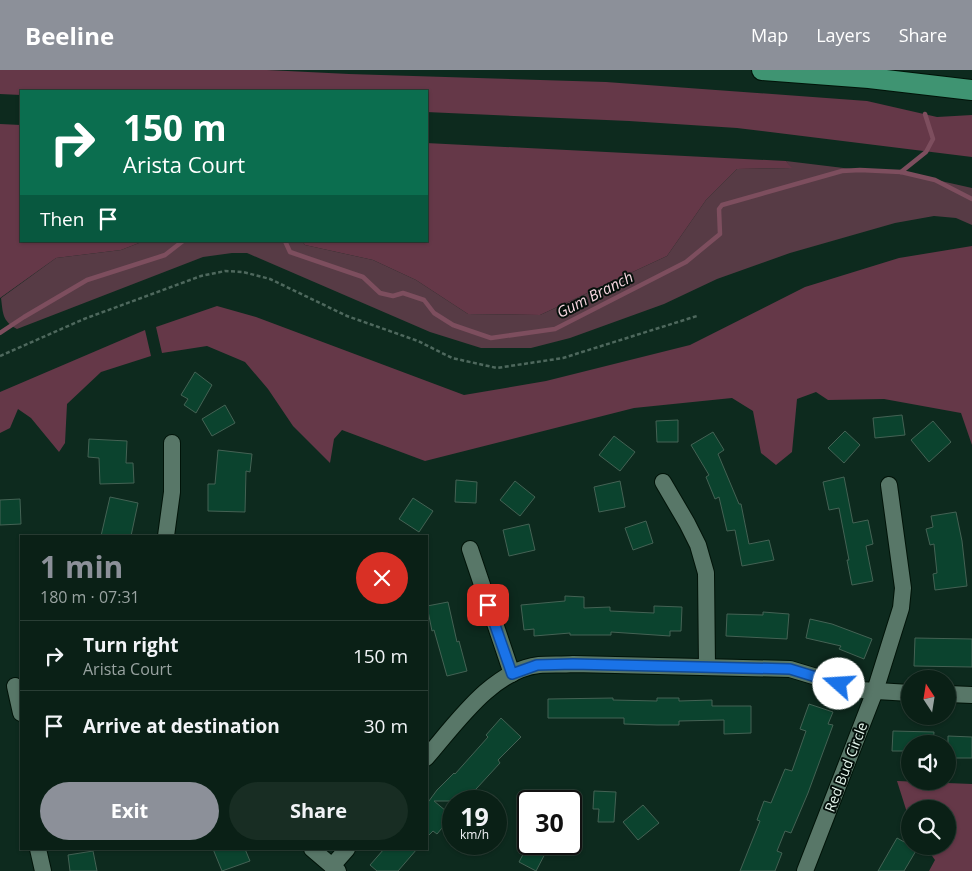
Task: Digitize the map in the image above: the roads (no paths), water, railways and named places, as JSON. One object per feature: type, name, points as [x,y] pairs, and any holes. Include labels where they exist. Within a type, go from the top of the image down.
[{"type":"main road","points":[[762,70],[869,78],[972,90]]},
{"type":"street","points":[[166,535],[172,492],[172,443]]},
{"type":"street","points":[[663,482],[687,523],[703,560],[707,587],[707,667]]},
{"type":"street","name":"Red Bud Circle","points":[[805,871],[875,691],[901,608],[903,588],[890,485]]},
{"type":"street","points":[[470,549],[512,674]]},
{"type":"street","points":[[428,756],[477,700],[494,684],[512,674],[537,665],[790,669],[860,690],[901,692]]},
{"type":"street","points":[[12,686],[20,711]]},
{"type":"street","points":[[956,694],[972,695]]},
{"type":"street","points":[[38,850],[42,871]]},
{"type":"street","points":[[313,850],[335,868],[346,850]]},
{"type":"waterway","name":"Gum Branch","points":[[901,172],[926,152],[933,139],[925,114]]},
{"type":"waterway","name":"Gum Branch","points":[[285,242],[290,252],[363,277],[380,293],[393,296],[403,293],[424,300],[434,313],[453,325],[491,338],[555,329],[686,262],[720,234],[719,209],[722,205],[842,171],[860,170],[901,172],[935,180],[972,199]]},
{"type":"waterway","name":"Gum Branch","points":[[0,333],[87,280],[165,255],[182,242]]}]
